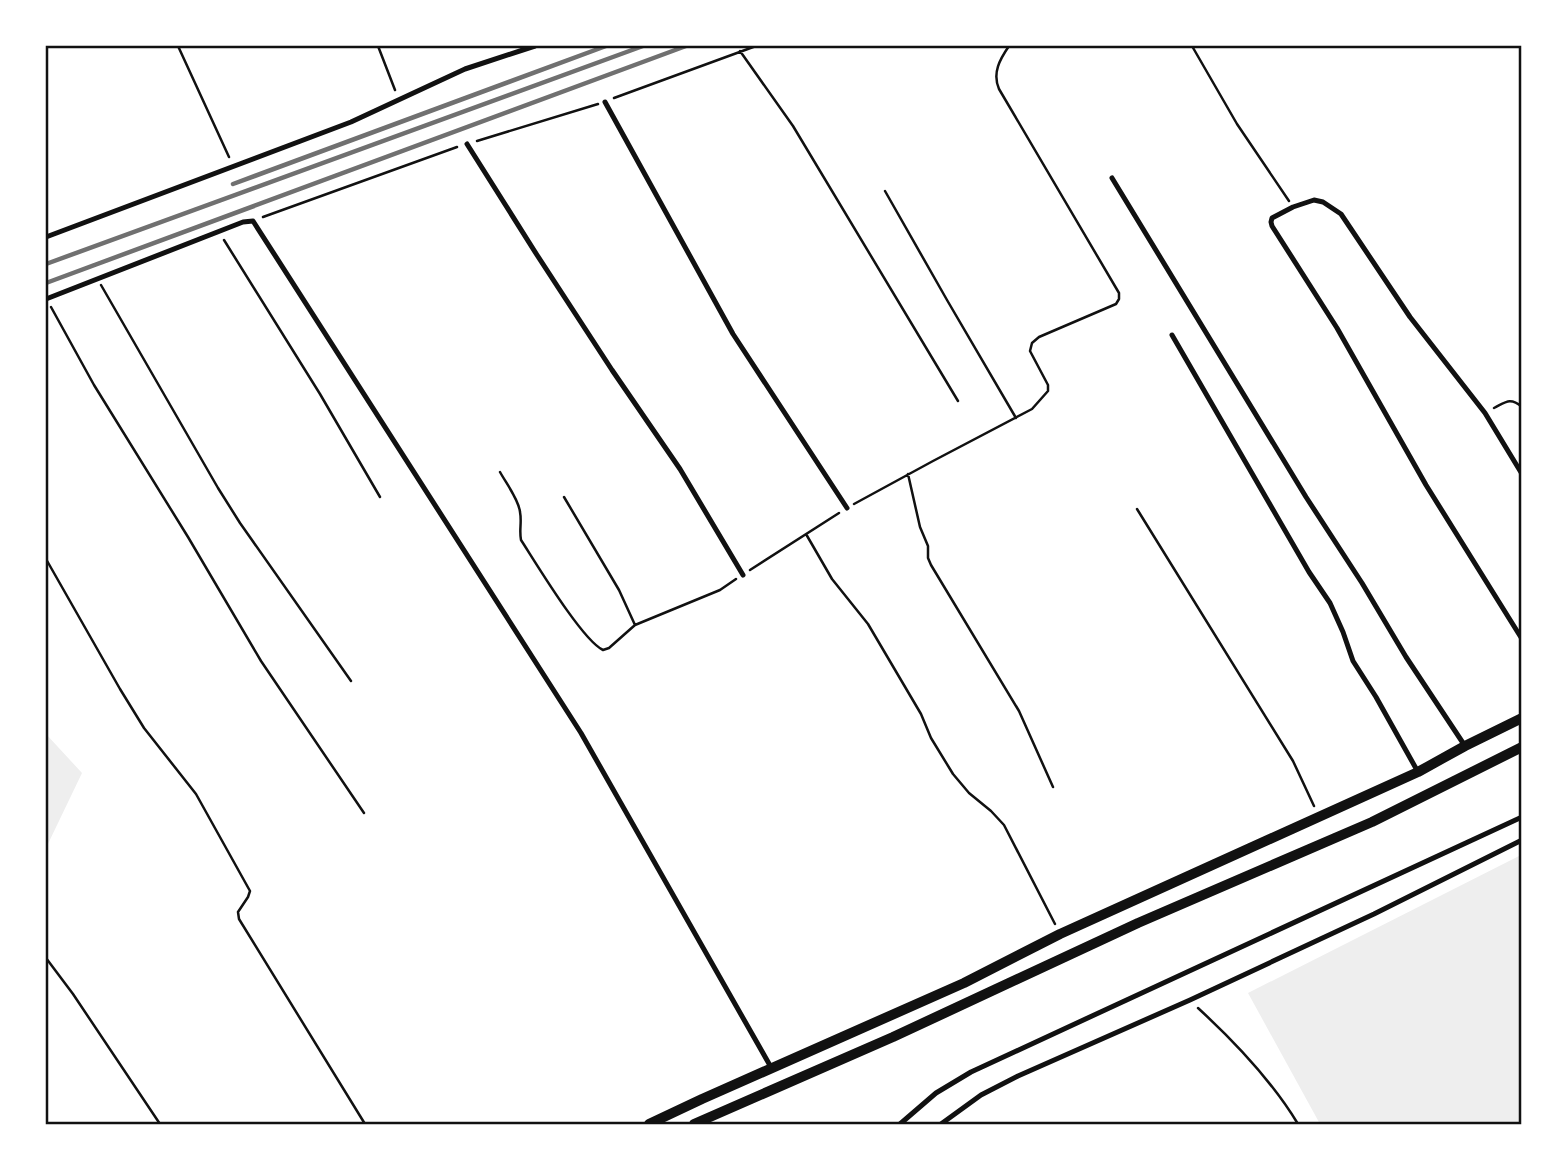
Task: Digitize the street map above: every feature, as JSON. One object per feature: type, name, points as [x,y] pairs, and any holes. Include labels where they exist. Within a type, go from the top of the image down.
[{"type":"highway","points":[[649,1125],[964,983],[1060,934],[1419,772],[1521,718]]},
{"type":"highway","points":[[694,1125],[893,1037],[1138,923],[1372,822],[1521,747]]},
{"type":"street","points":[[46,237],[351,122],[465,69],[535,46]]},
{"type":"street","points":[[605,102],[733,334],[847,508]]},
{"type":"street","points":[[467,144],[582,324],[680,468],[743,575]]},
{"type":"street","points":[[1112,178],[1306,496],[1465,746]]},
{"type":"street","points":[[1521,474],[1485,413],[1410,317],[1341,214],[1324,202],[1314,201],[1293,207],[1272,218],[1272,226],[1337,328],[1426,485],[1521,639]]},
{"type":"street","points":[[46,298],[243,222],[253,221],[581,733],[772,1069]]},
{"type":"street","points":[[1172,335],[1309,572],[1331,603],[1353,662],[1419,772]]},
{"type":"street","points":[[900,1125],[936,1093],[971,1072],[1521,817]]},
{"type":"street","points":[[942,1125],[981,1095],[1005,1082],[1374,914],[1521,840]]},
{"type":"path","points":[[178,46],[234,166]]},
{"type":"path","points":[[378,46],[399,100]]},
{"type":"path","points":[[253,221],[467,144],[605,102],[756,46]]},
{"type":"path","points":[[500,472],[521,513],[521,540],[568,610],[595,646],[603,650],[609,648],[635,625],[720,590],[847,508],[1032,409],[1048,391],[1048,385],[1030,351],[1032,343],[1039,337],[1116,304],[1119,293],[999,89],[996,71],[1009,46]]},
{"type":"path","points":[[1192,46],[1237,124],[1293,207]]},
{"type":"path","points":[[740,51],[793,126],[958,401]]},
{"type":"path","points":[[885,191],[1016,418]]},
{"type":"path","points":[[219,231],[320,394],[380,498]]},
{"type":"path","points":[[98,279],[240,523],[351,681]]},
{"type":"path","points":[[46,298],[94,385],[261,661],[364,813]]},
{"type":"path","points":[[1485,413],[1510,401],[1521,407]]},
{"type":"path","points":[[908,474],[931,565],[1019,711],[1053,787]]},
{"type":"path","points":[[564,497],[619,590],[635,625]]},
{"type":"path","points":[[1137,509],[1293,761],[1320,817]]},
{"type":"path","points":[[806,534],[832,579],[867,624],[921,713],[931,738],[953,774],[969,793],[1004,825],[1060,934]]},
{"type":"path","points":[[46,559],[144,728],[196,794],[250,891],[238,912],[239,919],[365,1125]]},
{"type":"path","points":[[46,958],[160,1125]]},
{"type":"path","points":[[1189,1000],[1212,1020],[1256,1067],[1298,1125]]},
{"type":"shaded area","points":[[46,734],[82,773],[46,848]]},
{"type":"shaded area","points":[[1521,855],[1521,1124],[1320,1124],[1248,993]]},
{"type":"railway","points":[[233,184],[606,46]]},
{"type":"railway","points":[[46,264],[643,46]]},
{"type":"railway","points":[[46,283],[686,46]]}]
